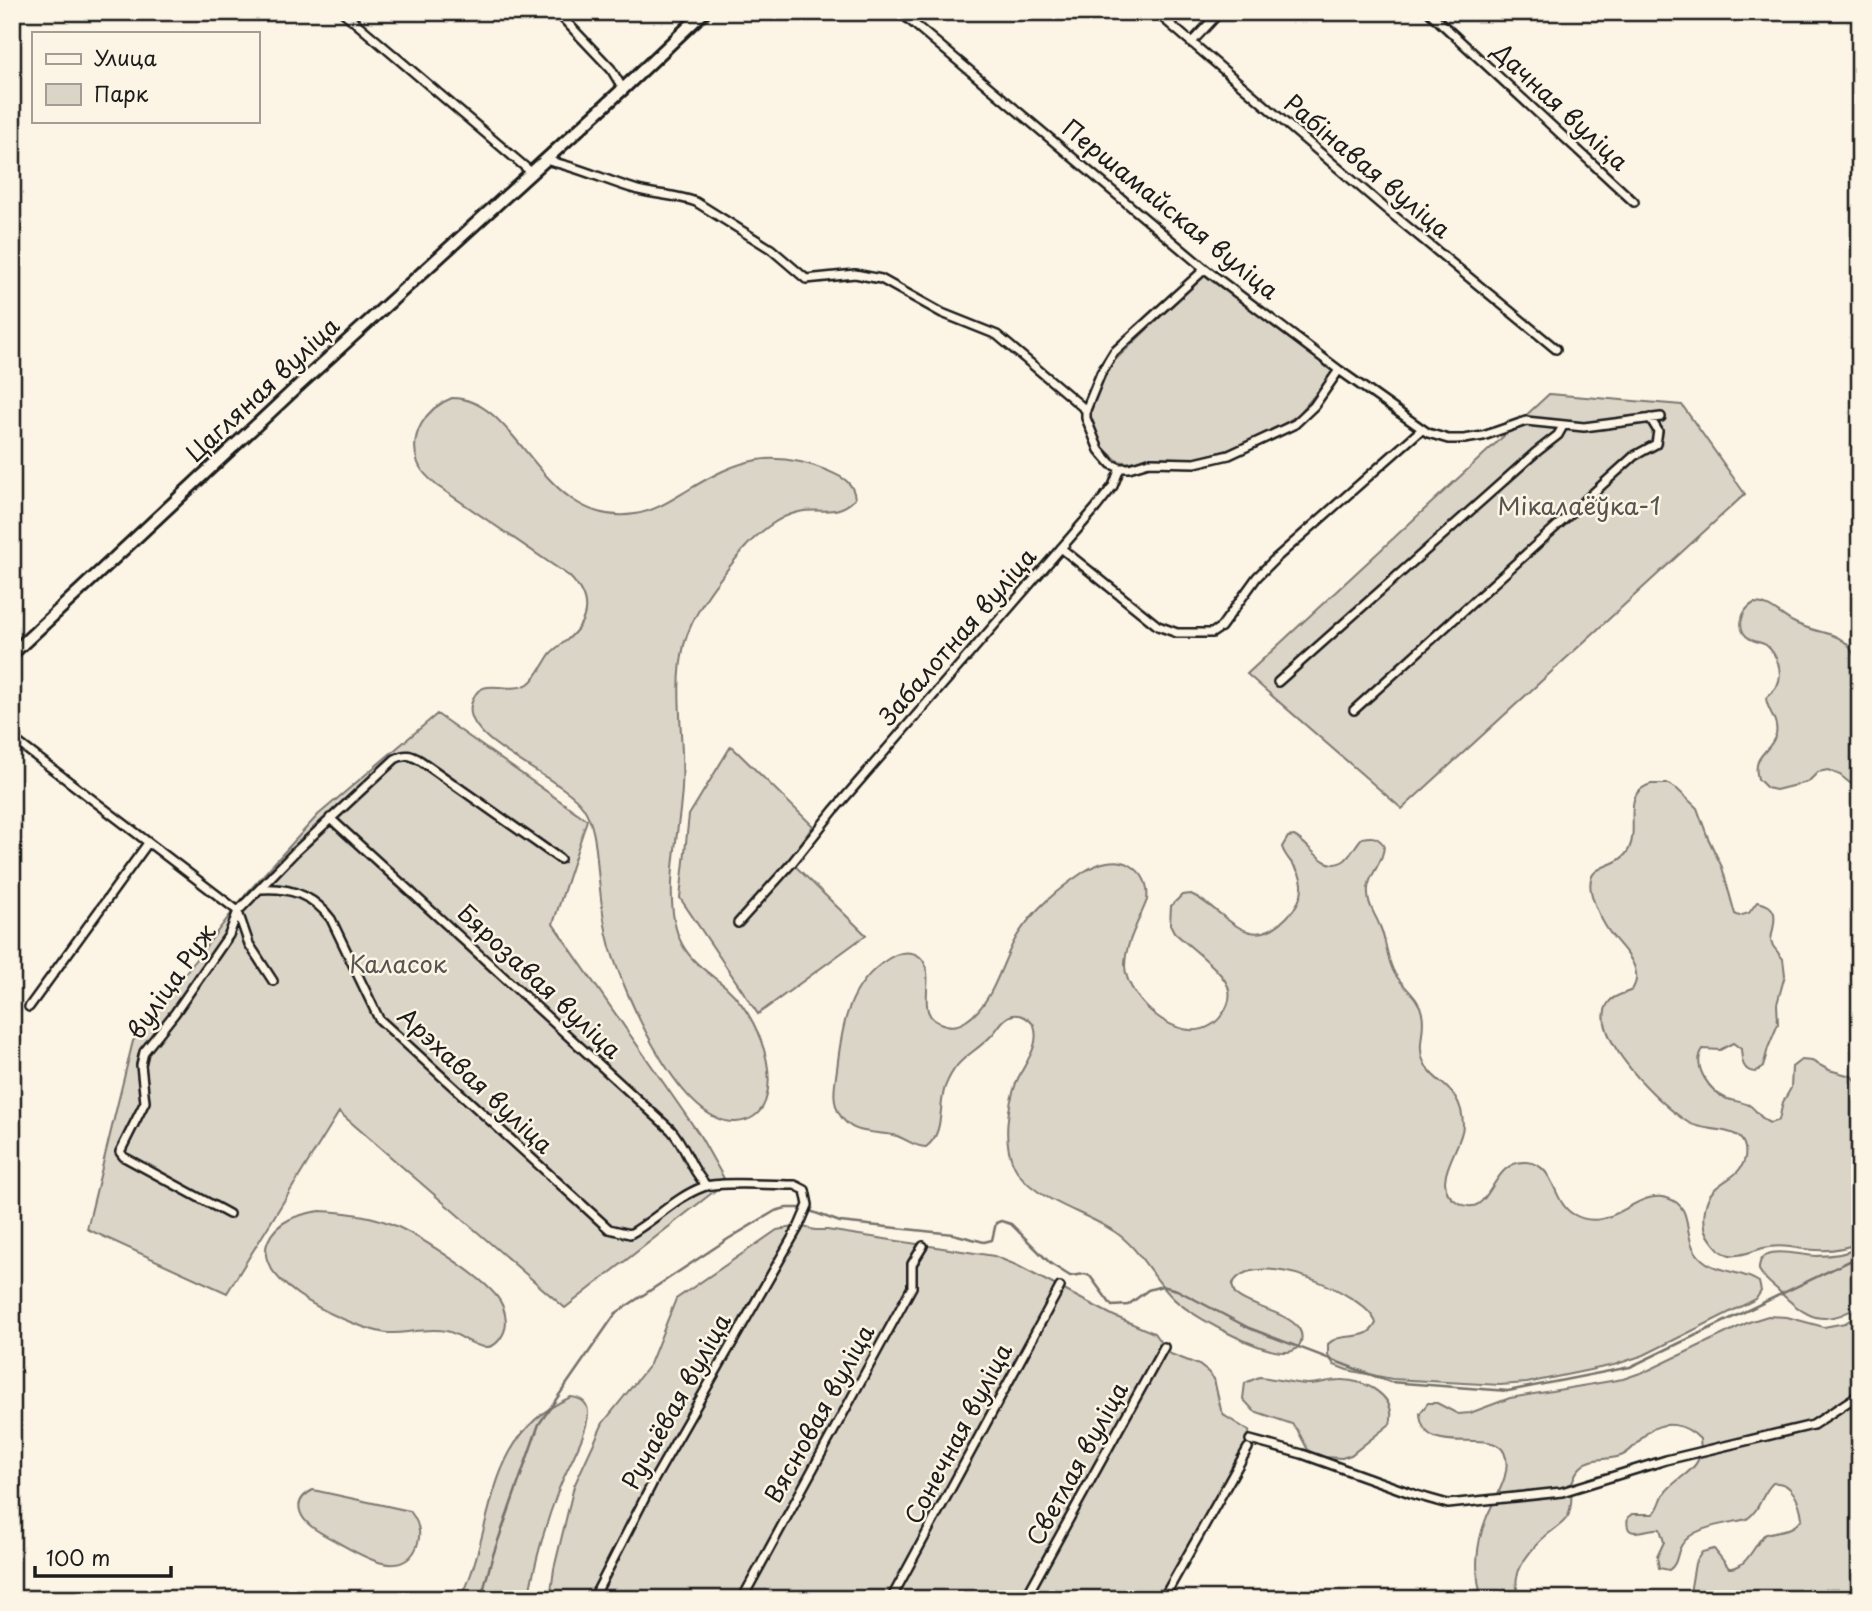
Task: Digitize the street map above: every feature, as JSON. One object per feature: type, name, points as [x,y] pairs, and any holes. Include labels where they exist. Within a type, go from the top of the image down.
[{"type":"street","points":[[344,12],[531,172]]},
{"type":"street","points":[[557,12],[611,69],[623,89]]},
{"type":"street","name":"Цагляная вуліца","points":[[12,654],[704,12]]},
{"type":"street","name":"Першамайская вуліца","points":[[900,12],[1205,270],[1422,429],[1448,439],[1464,439],[1483,436],[1525,421],[1594,427],[1661,417]]},
{"type":"street","name":"Рабінавая вуліца","points":[[1156,12],[1386,209],[1556,349]]},
{"type":"street","points":[[1192,43],[1220,12]]},
{"type":"street","name":"Дачная вуліца","points":[[1429,12],[1634,202]]},
{"type":"street","points":[[544,160],[640,190],[684,197],[771,249],[806,279],[855,274],[881,279],[942,313],[997,335],[1086,410]]},
{"type":"street","points":[[1205,270],[1114,352],[1101,373],[1086,410],[1089,428],[1099,450],[1111,464],[1120,468],[1149,462],[1188,463],[1229,455],[1295,424],[1339,370]]},
{"type":"street","points":[[1354,710],[1634,456],[1656,444],[1658,431],[1650,418]]},
{"type":"street","points":[[1278,682],[1555,438],[1563,426]]},
{"type":"street","points":[[1061,548],[1143,616],[1167,631],[1202,635],[1212,633],[1221,627],[1257,577],[1275,559],[1422,429]]},
{"type":"street","name":"Забалотная вуліца","points":[[738,923],[1108,493],[1120,468]]},
{"type":"street","points":[[12,738],[238,911],[249,944],[273,981]]},
{"type":"street","points":[[238,911],[330,818],[395,759],[408,754],[560,859]]},
{"type":"street","name":"Бярозавая вуліца","points":[[330,818],[671,1130],[707,1186]]},
{"type":"street","points":[[29,1007],[148,844]]},
{"type":"street","name":"Арэхавая вуліца","points":[[261,889],[283,888],[293,891],[316,902],[325,910],[363,984],[373,1010],[386,1026],[602,1224],[616,1232],[630,1234],[680,1200],[707,1186]]},
{"type":"street","name":"вуліца Руж","points":[[229,1214],[124,1157],[120,1152],[145,1102],[141,1065],[144,1052],[175,1013],[229,935],[238,911]]},
{"type":"street","name":"Ручаёвая вуліца","points":[[593,1599],[655,1478],[807,1208],[805,1190],[795,1185],[707,1186]]},
{"type":"street","name":"Вясновая вуліца","points":[[742,1599],[912,1287],[914,1260],[923,1246]]},
{"type":"street","name":"Сонечная вуліца","points":[[891,1599],[1060,1287]]},
{"type":"street","name":"Светлая вуліца","points":[[1025,1599],[1164,1347]]},
{"type":"street","points":[[1163,1599],[1249,1444],[1302,1454],[1416,1496],[1448,1504],[1562,1492],[1666,1460],[1813,1425],[1860,1394]]},
{"type":"green space","points":[[1204,275],[1334,372],[1299,414],[1242,446],[1194,459],[1154,457],[1132,463],[1118,461],[1101,446],[1091,423],[1091,410],[1097,392],[1112,363]]},
{"type":"green space","name":"Мікалаёўка-1","points":[[1549,394],[1682,405],[1745,494],[1402,809],[1247,674]]},
{"type":"green space","points":[[452,398],[476,404],[496,418],[554,484],[576,502],[603,513],[635,514],[649,510],[723,471],[756,460],[789,460],[808,464],[838,476],[852,488],[855,499],[848,505],[835,510],[807,511],[783,517],[768,526],[749,544],[717,583],[694,619],[684,645],[681,663],[679,698],[682,788],[673,867],[672,908],[686,951],[735,997],[745,1009],[760,1039],[768,1071],[768,1087],[763,1107],[750,1119],[736,1122],[715,1117],[695,1102],[675,1080],[641,1023],[610,947],[593,833],[583,807],[556,783],[497,746],[482,733],[473,719],[471,705],[480,689],[520,687],[532,681],[550,654],[581,624],[585,608],[581,592],[569,576],[436,485],[421,469],[415,442],[421,424],[434,408]]},
{"type":"green space","points":[[1754,603],[1770,607],[1805,627],[1835,636],[1850,648],[1860,675],[1860,791],[1840,775],[1828,770],[1818,772],[1808,782],[1776,790],[1767,788],[1758,779],[1759,759],[1776,734],[1776,724],[1766,698],[1776,688],[1780,675],[1770,649],[1750,639],[1742,631],[1743,615]]},
{"type":"green space","name":"Каласок","points":[[437,714],[587,820],[553,924],[699,1134],[726,1182],[565,1308],[339,1112],[227,1293],[87,1229],[133,1041],[247,893],[318,815]]},
{"type":"green space","points":[[731,746],[813,826],[789,860],[866,935],[758,1014],[680,898],[689,815]]},
{"type":"green space","points":[[1651,784],[1668,784],[1697,808],[1722,867],[1735,914],[1739,916],[1749,913],[1757,902],[1770,907],[1774,916],[1771,940],[1783,959],[1785,975],[1777,1004],[1778,1024],[1763,1067],[1755,1072],[1747,1070],[1741,1049],[1733,1043],[1720,1050],[1703,1049],[1699,1063],[1704,1078],[1721,1096],[1749,1105],[1770,1123],[1779,1120],[1783,1102],[1791,1088],[1792,1067],[1801,1060],[1812,1061],[1829,1070],[1851,1076],[1860,1085],[1858,1243],[1824,1250],[1770,1247],[1738,1255],[1720,1251],[1706,1232],[1705,1208],[1713,1191],[1743,1164],[1743,1142],[1736,1135],[1695,1126],[1677,1115],[1646,1087],[1631,1069],[1608,1032],[1605,1016],[1609,1002],[1632,990],[1636,976],[1630,958],[1610,933],[1598,912],[1590,886],[1591,877],[1629,849],[1632,840],[1633,802],[1642,788]]},
{"type":"green space","points":[[1294,836],[1330,864],[1345,860],[1362,838],[1374,837],[1384,845],[1368,888],[1369,902],[1382,930],[1392,968],[1420,1007],[1423,1019],[1423,1060],[1433,1075],[1453,1093],[1461,1112],[1462,1134],[1446,1176],[1445,1186],[1449,1194],[1457,1202],[1469,1206],[1478,1204],[1504,1170],[1514,1164],[1526,1162],[1543,1169],[1566,1208],[1586,1219],[1611,1216],[1644,1199],[1667,1198],[1681,1207],[1685,1214],[1691,1244],[1701,1259],[1717,1268],[1759,1282],[1761,1291],[1756,1299],[1644,1355],[1614,1365],[1527,1383],[1500,1385],[1392,1379],[1347,1370],[1334,1365],[1328,1355],[1328,1344],[1340,1338],[1367,1333],[1376,1323],[1352,1298],[1307,1277],[1283,1271],[1261,1270],[1243,1274],[1232,1285],[1235,1294],[1288,1319],[1300,1330],[1302,1336],[1299,1346],[1291,1351],[1275,1351],[1261,1347],[1192,1313],[1170,1295],[1123,1238],[1102,1224],[1042,1194],[1019,1174],[1009,1152],[1009,1112],[1016,1083],[1031,1055],[1036,1033],[1034,1025],[1023,1016],[1007,1017],[985,1042],[965,1057],[955,1069],[945,1087],[939,1127],[926,1147],[889,1134],[858,1130],[845,1122],[840,1115],[834,1092],[845,1022],[856,994],[875,969],[900,953],[918,955],[927,972],[927,1004],[931,1017],[946,1025],[961,1024],[976,1013],[990,994],[1011,947],[1031,917],[1075,878],[1101,863],[1119,861],[1130,865],[1146,884],[1147,900],[1130,941],[1125,966],[1128,980],[1136,995],[1162,1020],[1178,1027],[1194,1030],[1209,1026],[1222,1015],[1229,1000],[1229,990],[1214,967],[1174,932],[1170,924],[1171,906],[1182,895],[1191,894],[1249,932],[1260,933],[1273,928],[1293,910],[1301,893],[1299,873],[1282,847],[1288,837]]},
{"type":"green space","points":[[320,1211],[360,1215],[395,1226],[464,1268],[492,1291],[502,1304],[506,1324],[498,1342],[484,1347],[446,1331],[387,1333],[372,1330],[309,1302],[289,1288],[274,1273],[266,1257],[268,1241],[283,1223],[297,1216]]},
{"type":"green space","points":[[799,1226],[994,1256],[1154,1333],[1168,1353],[1199,1365],[1208,1372],[1214,1379],[1221,1410],[1225,1416],[1249,1431],[1250,1440],[1168,1599],[550,1599],[554,1569],[574,1486],[603,1423],[650,1364],[676,1299],[777,1230]]},
{"type":"green space","points":[[1860,1247],[1860,1305],[1836,1317],[1816,1317],[1797,1308],[1765,1279],[1759,1270],[1760,1261],[1772,1253],[1827,1256]]},
{"type":"green space","points":[[1860,1314],[1860,1599],[1689,1599],[1695,1563],[1702,1552],[1714,1549],[1729,1568],[1735,1567],[1745,1561],[1764,1535],[1790,1528],[1802,1518],[1797,1499],[1790,1489],[1780,1483],[1773,1483],[1747,1519],[1693,1534],[1681,1546],[1672,1568],[1659,1568],[1657,1557],[1664,1542],[1660,1529],[1632,1532],[1627,1525],[1628,1517],[1632,1514],[1653,1514],[1664,1494],[1690,1471],[1699,1459],[1700,1439],[1682,1427],[1668,1425],[1647,1433],[1623,1455],[1591,1461],[1582,1466],[1572,1484],[1568,1516],[1536,1545],[1519,1571],[1516,1582],[1519,1599],[1482,1599],[1477,1569],[1478,1548],[1486,1519],[1505,1477],[1504,1452],[1496,1445],[1485,1442],[1444,1440],[1432,1436],[1424,1427],[1420,1413],[1428,1403],[1437,1403],[1458,1414],[1470,1413],[1510,1398],[1623,1379],[1649,1370],[1749,1322],[1768,1316],[1787,1317],[1824,1327],[1845,1323]]},
{"type":"green space","points":[[1259,1377],[1302,1384],[1349,1380],[1368,1386],[1377,1391],[1389,1405],[1390,1424],[1351,1455],[1342,1458],[1323,1457],[1309,1452],[1292,1424],[1254,1411],[1243,1399],[1245,1383]]},
{"type":"green space","points":[[571,1397],[585,1403],[588,1409],[587,1422],[548,1520],[528,1599],[461,1599],[472,1571],[496,1484],[507,1458],[522,1434],[542,1414]]},
{"type":"green space","points":[[313,1490],[410,1511],[418,1527],[417,1546],[410,1557],[401,1563],[380,1562],[357,1553],[315,1530],[302,1516],[299,1507],[301,1501]]},
{"type":"waterway","points":[[481,1599],[492,1558],[539,1424],[616,1313],[728,1239],[775,1211],[786,1208],[802,1208],[840,1222],[953,1234],[984,1242],[992,1240],[996,1223],[1001,1221],[1011,1224],[1051,1264],[1070,1276],[1090,1276],[1112,1306],[1128,1305],[1148,1290],[1162,1286],[1177,1290],[1249,1328],[1390,1382],[1508,1391],[1630,1367],[1860,1256]]}]
